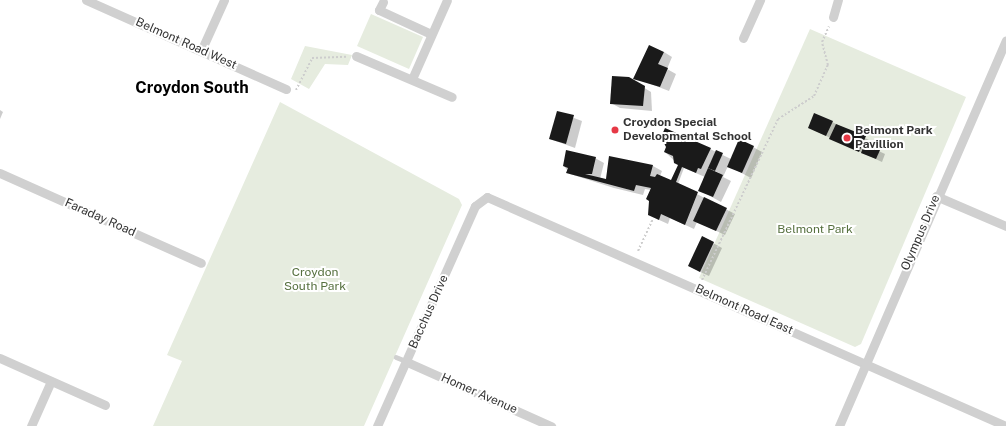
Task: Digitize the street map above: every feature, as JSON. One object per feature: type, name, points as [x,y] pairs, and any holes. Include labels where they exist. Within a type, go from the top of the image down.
[{"type":"street","name":"Belmont Road West","points":[[86,0],[290,91]]},
{"type":"street","points":[[201,51],[224,0]]},
{"type":"street","points":[[412,79],[447,0]]},
{"type":"street","points":[[743,38],[760,0]]},
{"type":"street","points":[[834,1],[834,17]]},
{"type":"street","points":[[383,2],[379,10],[431,34]]},
{"type":"street","name":"Olympus Drive","points":[[839,426],[936,196],[1006,41]]},
{"type":"street","points":[[356,56],[412,79],[452,98]]},
{"type":"street","name":"Faraday Road","points":[[0,173],[201,263]]},
{"type":"street","points":[[936,196],[1006,226]]},
{"type":"street","name":"Belmont Road East","points":[[482,198],[487,197],[1006,426]]},
{"type":"street","name":"Bacchus Drive","points":[[377,426],[482,198]]},
{"type":"street","points":[[0,358],[105,405]]},
{"type":"street","name":"Homer Avenue","points":[[407,362],[551,426]]},
{"type":"street","points":[[31,426],[51,381]]},
{"type":"lane","points":[[396,357],[407,362]]},
{"type":"path","points":[[702,280],[778,119],[814,96],[828,65],[822,42],[834,17]]},
{"type":"path","points":[[290,91],[312,58],[356,56]]},
{"type":"path","points":[[638,251],[653,219]]},
{"type":"green space","points":[[371,14],[423,37],[409,69],[357,46]]},
{"type":"green space","name":"Belmont Park","points":[[810,29],[966,97],[861,344],[855,347],[699,278]]},
{"type":"green space","points":[[305,46],[352,55],[348,65],[325,64],[309,89],[291,79]]},
{"type":"green space","name":"Croydon South Park","points":[[280,102],[459,199],[462,205],[364,426],[153,426],[182,361],[167,355]]},
{"type":"building","points":[[649,45],[664,52],[658,64],[668,68],[660,87],[633,79]]},
{"type":"building","points":[[612,76],[629,77],[645,86],[643,106],[610,104]]},
{"type":"building","points":[[557,111],[574,115],[566,144],[549,139]]},
{"type":"building","points":[[814,113],[833,121],[826,136],[808,128]]},
{"type":"building","name":"Belmont Park Pavillion","points":[[836,124],[866,136],[859,152],[829,139]]},
{"type":"building","points":[[665,128],[711,148],[701,169],[698,168],[696,173],[682,167],[676,182],[698,192],[685,225],[661,214],[659,220],[648,215],[649,201],[646,199],[651,188],[636,185],[634,191],[566,173],[568,168],[563,166],[566,150],[596,157],[592,174],[585,174],[606,179],[609,156],[653,165],[650,176],[655,177],[657,174],[671,180],[678,165],[674,163],[673,156],[664,152],[666,147],[661,137]]},
{"type":"building","points":[[739,139],[754,146],[742,173],[727,167]]},
{"type":"building","points":[[865,143],[880,150],[876,159],[861,153]]},
{"type":"building","points":[[716,150],[723,153],[715,171],[708,168]]},
{"type":"building","points":[[708,168],[723,175],[713,197],[698,191]]},
{"type":"building","points":[[704,197],[727,208],[716,231],[693,221]]},
{"type":"building","points":[[702,236],[714,242],[700,272],[688,266]]},
{"type":"place","name":"Croydon Special Developmental School","points":[[615,130]]},
{"type":"place","name":"Belmont Park Pavillion","points":[[847,138]]},
{"type":"district","name":"Croydon South","points":[[192,88]]}]
